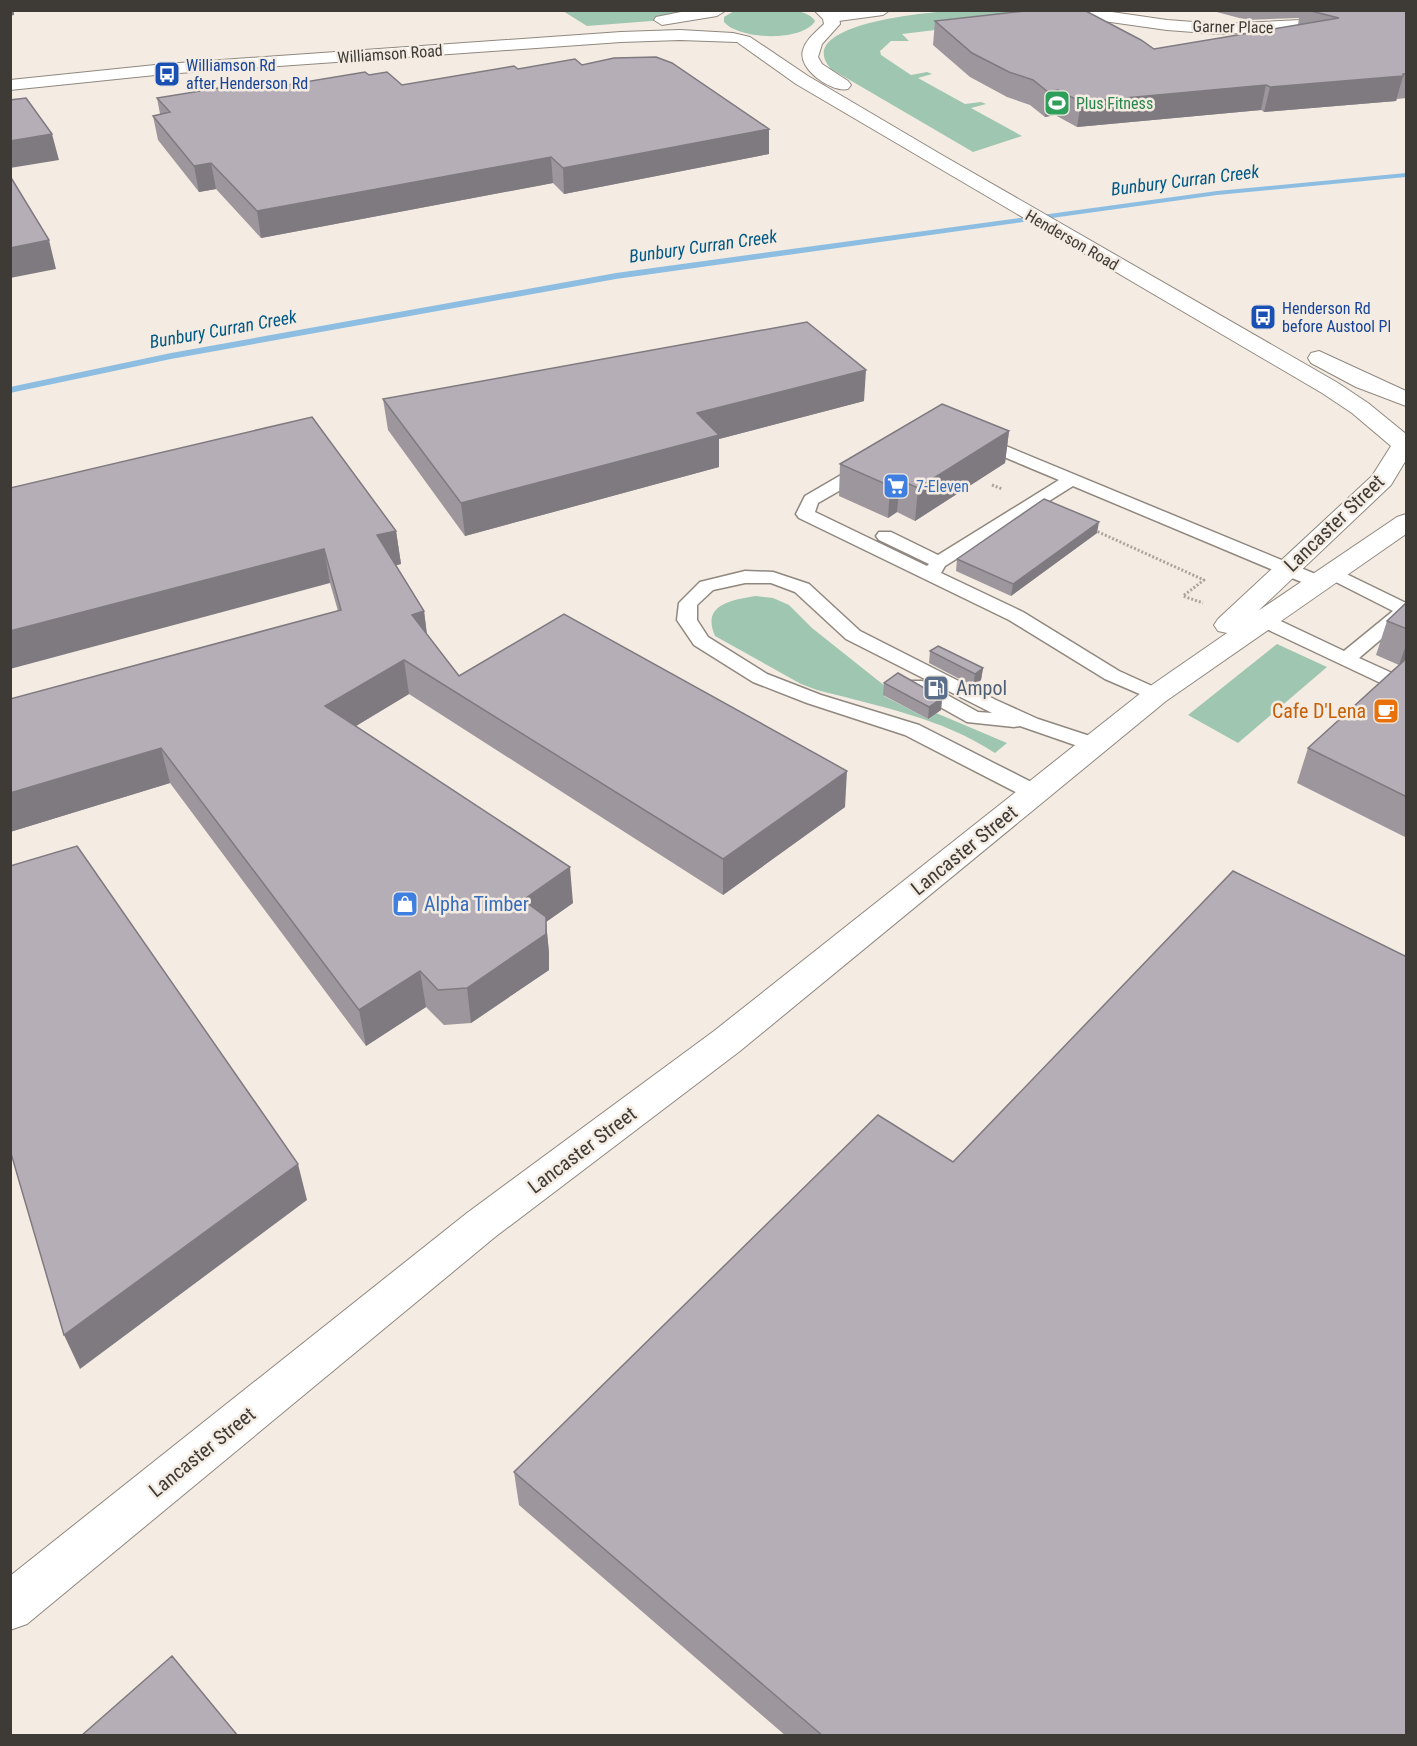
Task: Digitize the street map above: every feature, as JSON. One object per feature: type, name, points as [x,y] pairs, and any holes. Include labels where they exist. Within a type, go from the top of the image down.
[{"type":"main road","points":[[473,31],[625,24],[664,20],[717,10]]},
{"type":"main road","name":"Henderson Road","points":[[717,10],[709,17],[709,25],[717,32],[739,39],[802,80],[934,159],[1330,388],[1404,441]]},
{"type":"main road","points":[[801,39],[826,20],[883,10]]},
{"type":"main road","name":"Garner Place","points":[[1061,10],[1145,23],[1220,29],[1407,20]]},
{"type":"main road","points":[[826,20],[809,56],[817,69],[914,127]]},
{"type":"main road","name":"Williamson Road","points":[[10,85],[165,69],[648,36],[778,42]]},
{"type":"main road","points":[[500,47],[638,41],[693,44],[737,52],[802,80]]},
{"type":"main road","name":"Henderson Road","points":[[964,156],[1168,274],[1346,373],[1407,399]]},
{"type":"main road","name":"Lancaster Street","points":[[1156,696],[1286,568],[1382,480],[1404,441]]},
{"type":"main road","name":"Lancaster Street","points":[[10,1607],[481,1225],[728,1041],[1156,696],[1407,522]]},
{"type":"lane","points":[[962,433],[1286,568],[1325,577],[1406,610],[1346,659]]},
{"type":"lane","points":[[884,458],[808,507],[802,526],[893,572],[935,569],[1072,479]]},
{"type":"lane","points":[[808,507],[935,569],[1112,675],[1156,696]]},
{"type":"lane","points":[[1035,794],[989,768],[912,730],[814,699],[760,678],[702,641],[687,620],[688,603],[707,586],[745,577],[773,578],[802,588],[853,635],[876,663],[974,718],[1031,723],[1095,745]]},
{"type":"lane","points":[[1263,620],[1395,682],[1407,671]]},
{"type":"path","points":[[992,485],[1033,503]]},
{"type":"path","points":[[1092,530],[1203,580],[1184,596],[1205,604]]},
{"type":"green space","points":[[736,10],[791,10],[810,16],[815,21],[798,33],[756,35],[732,28],[724,22],[724,17]]},
{"type":"green space","points":[[563,11],[717,11],[664,20],[587,26]]},
{"type":"green space","points":[[952,11],[1029,12],[952,28],[902,34],[909,41],[891,41],[880,51],[881,55],[911,75],[927,72],[932,74],[918,78],[965,104],[981,102],[986,104],[971,108],[1022,136],[973,152],[831,69],[824,54],[830,41],[846,31],[893,18]]},
{"type":"green space","points":[[756,596],[773,598],[789,605],[812,628],[890,690],[884,696],[928,719],[936,713],[1007,743],[995,753],[953,731],[909,714],[817,690],[801,684],[715,636],[712,617],[715,610],[729,602]]},
{"type":"green space","points":[[1277,644],[1327,667],[1238,743],[1188,715]]},
{"type":"building","points":[[1035,10],[1084,10],[1154,49],[1339,18],[1307,10],[1407,10],[1407,74],[1081,102],[1058,90],[1048,92],[1033,80],[1009,72],[972,53],[935,21]]},
{"type":"building","points":[[656,57],[672,63],[769,129],[563,168],[551,157],[257,211],[211,163],[194,166],[153,116],[170,112],[157,98],[262,81],[269,88],[365,72],[369,75],[387,72],[402,85],[514,66],[518,69],[575,59],[582,65],[614,58]]},
{"type":"building","points":[[26,98],[52,134],[10,141],[10,100]]},
{"type":"building","points":[[10,176],[49,240],[10,248]]},
{"type":"building","points":[[807,322],[866,370],[697,413],[719,435],[461,503],[383,399]]},
{"type":"building","points":[[942,404],[1009,431],[918,488],[900,480],[890,486],[840,464]]},
{"type":"building","points":[[312,417],[396,531],[377,535],[424,611],[412,615],[459,676],[564,614],[847,771],[723,859],[404,660],[325,706],[570,867],[523,900],[546,917],[546,934],[467,988],[438,990],[420,971],[359,1010],[161,748],[10,793],[10,699],[341,610],[324,549],[10,631],[10,488]]},
{"type":"building","points":[[1044,499],[1099,522],[1013,584],[957,559]]},
{"type":"building","points":[[1407,602],[1407,629],[1387,621]]},
{"type":"building","points":[[938,646],[983,668],[975,674],[930,651]]},
{"type":"building","points":[[1407,658],[1407,797],[1308,748]]},
{"type":"building","points":[[898,673],[942,698],[929,707],[884,683]]},
{"type":"building","points":[[77,846],[298,1164],[64,1335],[10,1150],[10,866]]},
{"type":"building","points":[[1233,871],[1407,957],[1407,1736],[823,1736],[514,1472],[878,1115],[953,1162]]},
{"type":"building","points":[[172,1656],[238,1736],[81,1736]]},
{"type":"waterway","name":"Bunbury Curran Creek","points":[[10,390],[171,356],[616,276],[1217,193],[1406,175]]},
{"type":"place","name":"Williamson Rd after Henderson Rd","points":[[167,74]]},
{"type":"place","name":"Plus Fitness","points":[[1057,103]]},
{"type":"place","name":"Henderson Rd before Austool Pl","points":[[1263,317]]},
{"type":"place","name":"7-Eleven","points":[[896,486]]},
{"type":"place","name":"Ampol","points":[[936,688]]},
{"type":"place","name":"Cafe D'Lena","points":[[1386,711]]},
{"type":"place","name":"Alpha Timber","points":[[405,904]]}]
